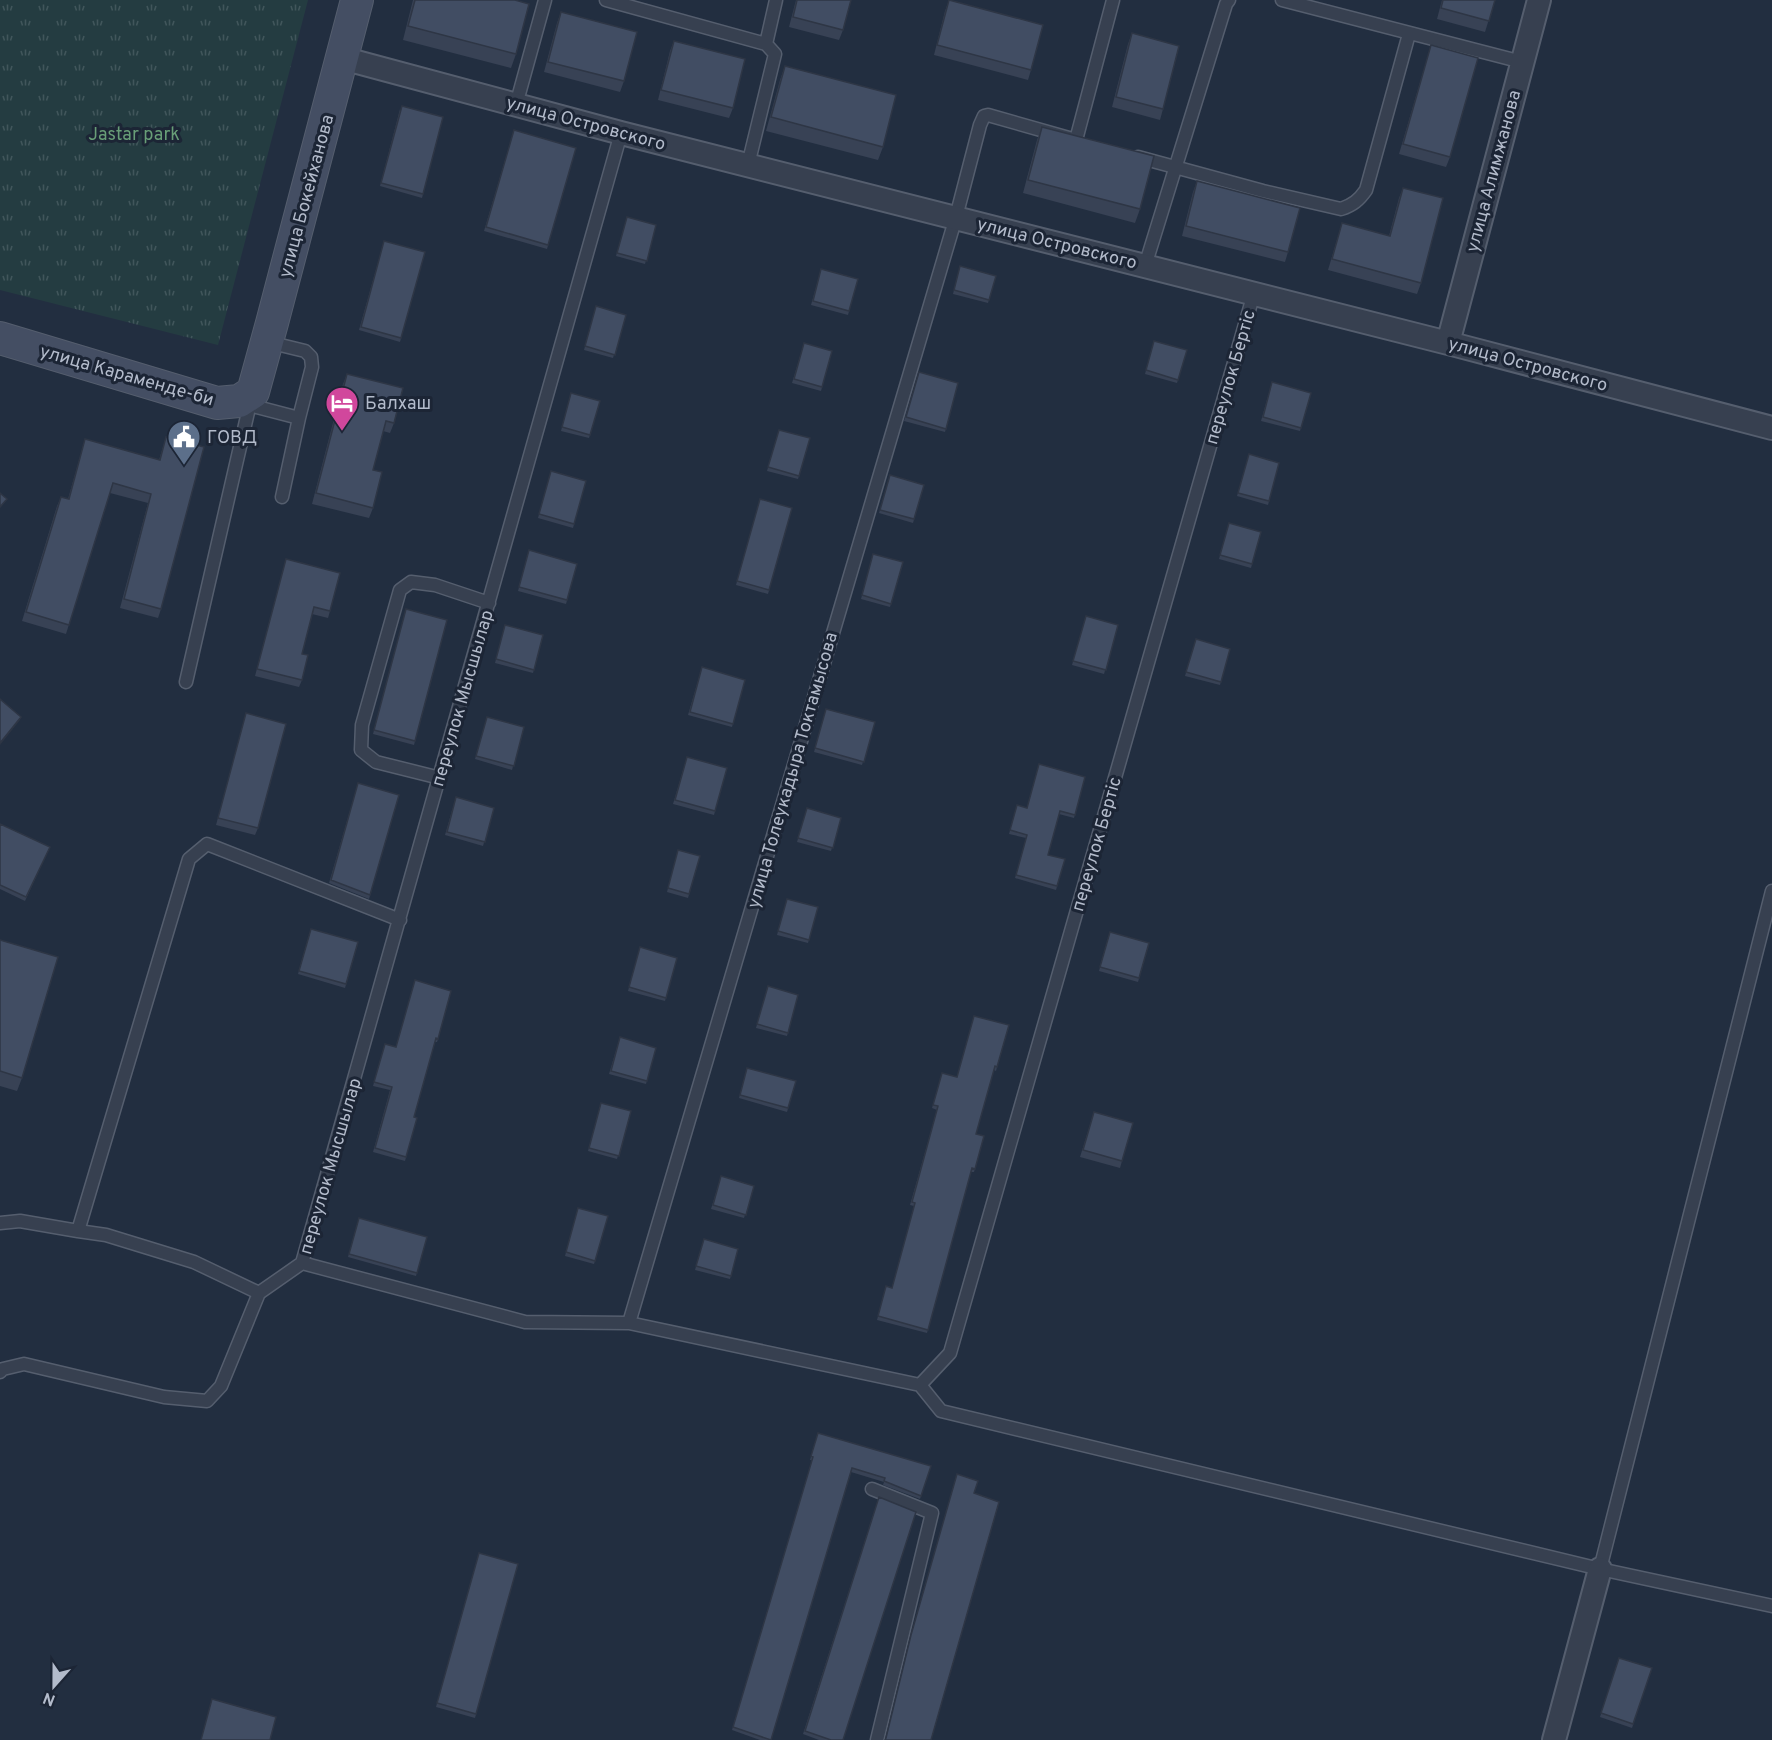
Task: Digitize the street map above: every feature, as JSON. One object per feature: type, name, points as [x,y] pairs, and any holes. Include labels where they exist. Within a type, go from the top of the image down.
[{"type":"street","name":"улица Бокейханова","points":[[251,399],[357,0]]},
{"type":"street","name":"улица Алимжанова","points":[[1448,343],[1539,0]]},
{"type":"street","name":"улица Островского","points":[[342,58],[621,133],[1254,293],[1772,428]]},
{"type":"street","name":"улица Караменде-би","points":[[0,338],[217,403],[251,399]]},
{"type":"street","points":[[1554,1740],[1600,1569]]},
{"type":"lane","points":[[516,105],[545,0]]},
{"type":"lane","points":[[606,0],[766,44],[775,54],[748,165]]},
{"type":"lane","points":[[766,44],[776,0]]},
{"type":"lane","name":"улица Толеукадыра Токтамысова","points":[[628,1323],[956,217],[980,125],[984,116],[988,115],[1081,141],[1113,0]]},
{"type":"lane","points":[[1145,266],[1228,0]]},
{"type":"lane","points":[[1282,0],[1522,62]]},
{"type":"lane","points":[[1131,155],[1263,191],[1341,209],[1350,206],[1358,201],[1366,190],[1409,34]]},
{"type":"lane","name":"переулок Мысшылар","points":[[302,1263],[621,133]]},
{"type":"lane","name":"переулок Бертіс","points":[[920,1385],[950,1353],[1254,293]]},
{"type":"lane","points":[[267,342],[305,351],[311,357],[312,367],[282,497]]},
{"type":"lane","points":[[186,682],[251,399],[299,418]]},
{"type":"lane","points":[[440,777],[376,762],[361,750],[362,725],[400,591],[411,582],[435,585],[489,603]]},
{"type":"lane","points":[[78,1231],[189,859],[207,844],[400,920]]},
{"type":"lane","points":[[1600,1569],[1772,891]]},
{"type":"lane","points":[[0,1223],[20,1221],[106,1235],[194,1262],[259,1293]]},
{"type":"lane","points":[[0,1372],[3,1369],[24,1364],[165,1397],[207,1401],[221,1386],[259,1293],[302,1263],[525,1322],[628,1323],[920,1385],[941,1411],[1600,1569],[1772,1606]]},
{"type":"lane","points":[[872,1489],[932,1513],[877,1740]]},
{"type":"green space","name":"Jastar park","points":[[0,0],[308,0],[218,345],[0,290]]},
{"type":"building","points":[[415,0],[515,0],[529,4],[516,54],[408,26]]},
{"type":"building","points":[[797,0],[851,0],[843,30],[793,17]]},
{"type":"building","points":[[949,0],[1043,25],[1031,70],[937,45]]},
{"type":"building","points":[[1443,0],[1495,0],[1489,21],[1441,8]]},
{"type":"building","points":[[561,12],[637,32],[624,81],[548,62]]},
{"type":"building","points":[[1132,33],[1179,46],[1163,109],[1116,97]]},
{"type":"building","points":[[674,41],[745,59],[733,108],[661,90]]},
{"type":"building","points":[[1431,45],[1478,58],[1450,157],[1403,144]]},
{"type":"building","points":[[785,66],[896,95],[883,147],[771,117]]},
{"type":"building","points":[[402,106],[443,117],[423,194],[381,183]]},
{"type":"building","points":[[1042,127],[1154,156],[1140,209],[1028,180]]},
{"type":"building","points":[[514,130],[576,148],[548,245],[486,227]]},
{"type":"building","points":[[1197,181],[1300,208],[1288,252],[1186,226]]},
{"type":"building","points":[[1403,188],[1443,198],[1421,283],[1332,259],[1342,223],[1390,236]]},
{"type":"building","points":[[627,217],[656,225],[647,261],[617,253]]},
{"type":"building","points":[[384,241],[425,252],[401,338],[361,327]]},
{"type":"building","points":[[960,266],[996,276],[989,300],[954,290]]},
{"type":"building","points":[[821,269],[858,279],[849,311],[813,301]]},
{"type":"building","points":[[596,306],[626,315],[615,355],[585,346]]},
{"type":"building","points":[[1154,341],[1187,350],[1178,380],[1146,370]]},
{"type":"building","points":[[804,343],[832,351],[822,387],[794,379]]},
{"type":"building","points":[[919,372],[958,383],[946,429],[906,417]]},
{"type":"building","points":[[347,374],[403,388],[394,423],[386,421],[373,470],[382,472],[373,508],[316,493]]},
{"type":"building","points":[[1272,382],[1311,393],[1301,428],[1263,417]]},
{"type":"building","points":[[571,393],[600,401],[590,435],[562,427]]},
{"type":"building","points":[[779,430],[810,438],[799,476],[768,467]]},
{"type":"building","points":[[166,437],[204,447],[161,609],[124,599],[151,494],[113,483],[69,625],[26,612],[61,497],[69,499],[85,439],[160,460]]},
{"type":"building","points":[[1249,454],[1279,463],[1269,501],[1238,493]]},
{"type":"building","points":[[551,471],[586,481],[574,524],[539,514]]},
{"type":"building","points":[[890,475],[924,485],[914,519],[880,510]]},
{"type":"building","points":[[0,493],[7,499],[0,507]]},
{"type":"building","points":[[760,499],[792,508],[769,590],[737,581]]},
{"type":"building","points":[[1229,523],[1261,532],[1252,564],[1220,555]]},
{"type":"building","points":[[529,550],[577,564],[567,600],[519,587]]},
{"type":"building","points":[[873,554],[903,562],[891,604],[862,595]]},
{"type":"building","points":[[286,559],[340,573],[330,611],[314,607],[302,654],[308,655],[302,680],[257,669]]},
{"type":"building","points":[[406,609],[447,620],[415,741],[374,730]]},
{"type":"building","points":[[1086,616],[1118,625],[1106,670],[1073,661]]},
{"type":"building","points":[[505,625],[543,635],[534,670],[496,659]]},
{"type":"building","points":[[1196,639],[1230,649],[1221,682],[1186,672]]},
{"type":"building","points":[[702,667],[745,680],[733,724],[690,712]]},
{"type":"building","points":[[0,699],[21,717],[0,743]]},
{"type":"building","points":[[826,709],[875,722],[864,762],[815,748]]},
{"type":"building","points":[[246,713],[286,724],[258,828],[218,818]]},
{"type":"building","points":[[487,717],[524,727],[514,766],[476,756]]},
{"type":"building","points":[[687,757],[727,768],[715,811],[675,800]]},
{"type":"building","points":[[1039,764],[1085,777],[1075,815],[1060,811],[1048,855],[1065,859],[1057,886],[1016,875],[1027,835],[1010,830],[1017,805],[1027,808]]},
{"type":"building","points":[[358,783],[399,795],[370,895],[331,880]]},
{"type":"building","points":[[456,797],[494,808],[485,842],[447,832]]},
{"type":"building","points":[[807,808],[841,818],[833,848],[798,838]]},
{"type":"building","points":[[0,824],[50,847],[26,897],[0,885]]},
{"type":"building","points":[[678,850],[700,856],[689,894],[668,888]]},
{"type":"building","points":[[787,899],[818,907],[809,940],[778,931]]},
{"type":"building","points":[[311,929],[358,942],[346,984],[299,971]]},
{"type":"building","points":[[1110,932],[1149,943],[1139,978],[1100,967]]},
{"type":"building","points":[[0,940],[58,957],[22,1078],[0,1071]]},
{"type":"building","points":[[640,947],[677,958],[666,998],[629,987]]},
{"type":"building","points":[[415,980],[451,991],[414,1117],[417,1118],[406,1157],[375,1148],[392,1087],[374,1082],[385,1044],[396,1047]]},
{"type":"building","points":[[768,986],[798,995],[788,1033],[757,1024]]},
{"type":"building","points":[[974,1016],[1009,1025],[976,1134],[984,1136],[975,1169],[972,1168],[928,1330],[878,1316],[886,1286],[892,1288],[915,1203],[912,1202],[938,1106],[933,1105],[942,1073],[957,1077]]},
{"type":"building","points":[[620,1037],[656,1048],[647,1081],[611,1071]]},
{"type":"building","points":[[747,1068],[796,1081],[788,1108],[740,1095]]},
{"type":"building","points":[[601,1103],[631,1111],[619,1156],[589,1148]]},
{"type":"building","points":[[1094,1112],[1133,1123],[1122,1161],[1083,1150]]},
{"type":"building","points":[[721,1176],[754,1186],[746,1215],[713,1205]]},
{"type":"building","points":[[578,1208],[608,1216],[595,1261],[566,1252]]},
{"type":"building","points":[[359,1218],[427,1237],[417,1273],[349,1254]]},
{"type":"building","points":[[704,1239],[738,1249],[731,1276],[696,1266]]},
{"type":"building","points":[[818,1433],[931,1466],[921,1496],[884,1481],[885,1478],[852,1468],[771,1740],[733,1727],[813,1457],[811,1456]]},
{"type":"building","points":[[957,1474],[978,1481],[974,1493],[999,1502],[931,1740],[885,1740],[911,1635]]},
{"type":"building","points":[[879,1497],[916,1512],[843,1740],[831,1740],[805,1731]]},
{"type":"building","points":[[479,1553],[518,1564],[476,1714],[437,1703]]},
{"type":"building","points":[[1619,1658],[1652,1668],[1633,1724],[1601,1713]]},
{"type":"building","points":[[212,1699],[276,1717],[270,1740],[201,1740]]},
{"type":"place","name":"Балхаш","points":[[342,432]]},
{"type":"place","name":"ГОВД","points":[[184,466]]}]
